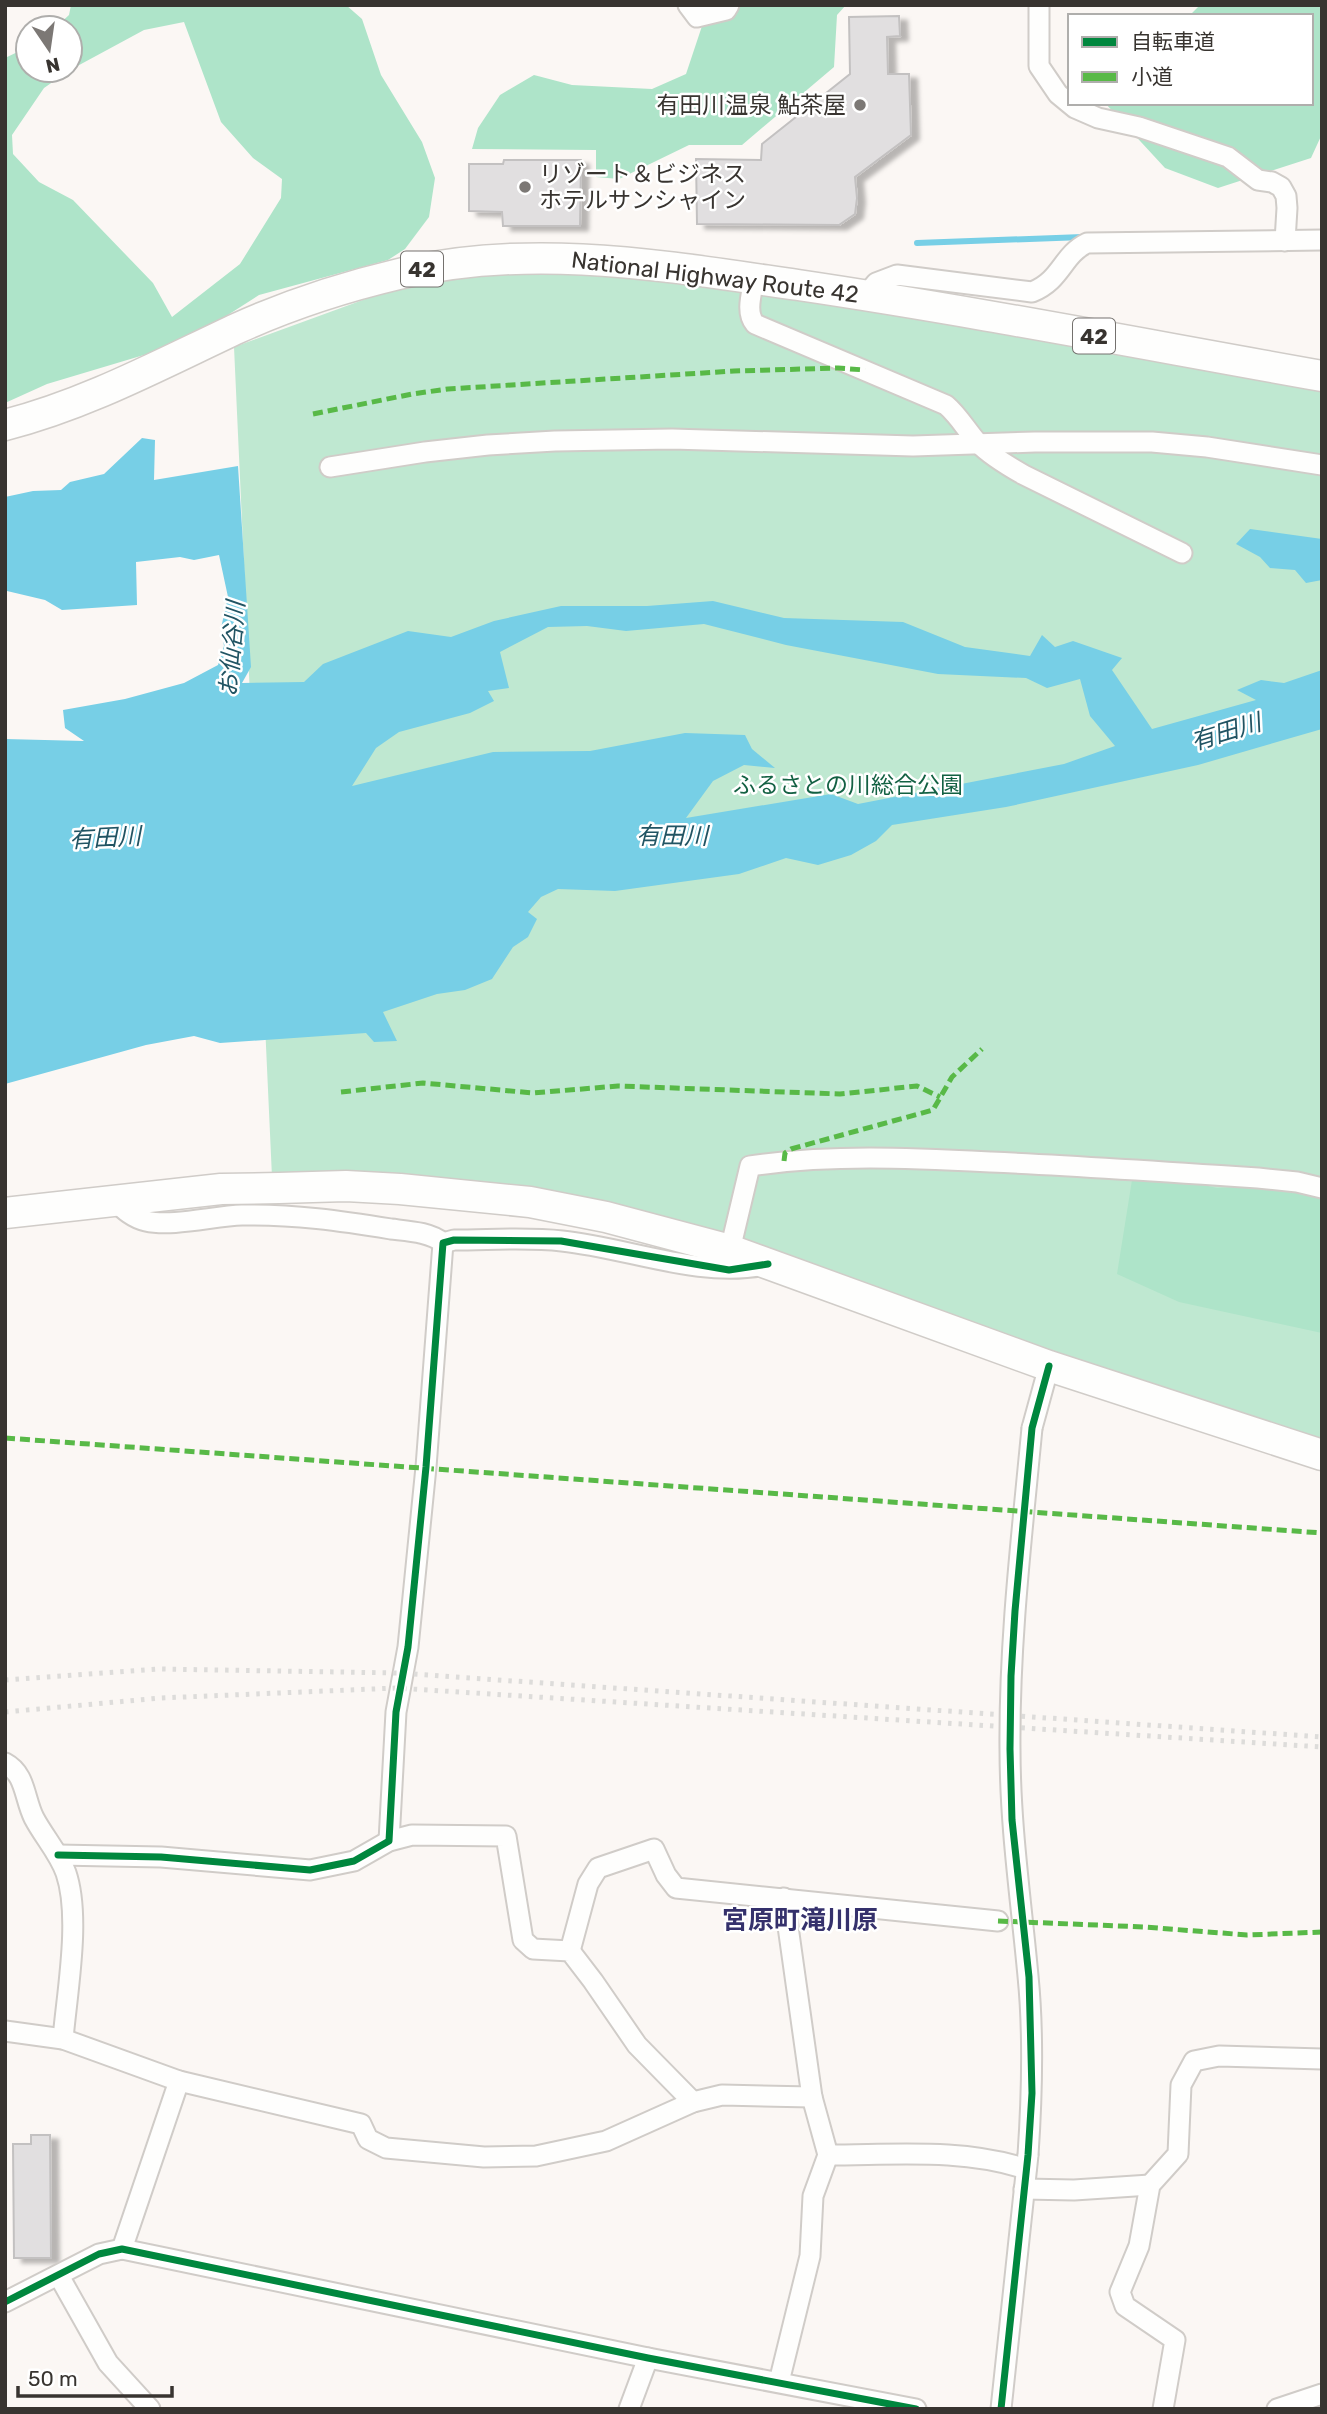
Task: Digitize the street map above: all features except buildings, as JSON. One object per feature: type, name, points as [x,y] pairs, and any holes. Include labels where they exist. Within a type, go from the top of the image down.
[{"type":"highway","name":"National Highway Route 42","points":[[5,425],[62,408],[138,377],[272,313],[352,286],[429,267],[556,257],[643,264],[866,295],[1322,376]]},
{"type":"highway","points":[[5,1213],[220,1189],[346,1186],[530,1202],[606,1217],[730,1250],[1049,1366],[1322,1455]]},
{"type":"street","points":[[688,5],[697,17],[726,10],[729,5]]},
{"type":"street","points":[[1040,5],[1039,66],[1068,102]]},
{"type":"street","points":[[1072,105],[1098,118],[1139,127],[1228,157],[1258,180],[1272,181],[1281,187],[1286,196],[1285,241]]},
{"type":"street","points":[[866,295],[876,283],[897,275],[1032,292],[1059,274],[1070,255],[1087,243],[1322,240]]},
{"type":"street","points":[[754,279],[750,313],[755,324],[939,401],[956,413],[979,443],[999,460],[1182,553]]},
{"type":"street","points":[[330,467],[459,448],[555,441],[728,439],[914,446],[1104,441],[1179,443],[1322,465]]},
{"type":"street","points":[[730,1250],[750,1166],[781,1161],[877,1157],[945,1160],[1258,1178],[1322,1188]]},
{"type":"street","points":[[115,1201],[130,1215],[147,1222],[164,1223],[240,1215],[285,1215],[427,1235],[443,1243]]},
{"type":"street","points":[[443,1243],[454,1240],[561,1241],[722,1269],[743,1269],[768,1264]]},
{"type":"street","points":[[389,1841],[396,1712],[408,1647],[426,1467],[443,1243]]},
{"type":"street","points":[[1001,2409],[1032,2093],[1029,1977],[1016,1869],[1010,1749],[1015,1611],[1032,1428],[1049,1366]]},
{"type":"street","points":[[5,1763],[19,1773],[34,1817],[67,1874],[72,1929],[63,2039]]},
{"type":"street","points":[[58,1855],[160,1857],[310,1870],[354,1861],[389,1841],[412,1835],[506,1836],[523,1940],[533,1949],[570,1951]]},
{"type":"street","points":[[570,1951],[588,1884],[598,1868],[654,1849],[666,1875],[676,1888],[998,1921]]},
{"type":"street","points":[[779,2382],[810,2256],[813,2196],[828,2155],[813,2096],[784,1898]]},
{"type":"street","points":[[570,1951],[637,2045],[693,2102]]},
{"type":"street","points":[[5,2031],[63,2039],[179,2081],[361,2124],[368,2139],[386,2148],[484,2157],[537,2156],[606,2141],[693,2102],[722,2095],[813,2096]]},
{"type":"street","points":[[1163,2409],[1175,2340],[1125,2306],[1119,2292],[1139,2246],[1150,2185],[1178,2154],[1181,2085],[1194,2061],[1219,2056],[1322,2059]]},
{"type":"street","points":[[122,2249],[179,2081]]},
{"type":"street","points":[[828,2155],[961,2155],[990,2159],[1074,2190],[1150,2185]]},
{"type":"street","points":[[5,2302],[99,2254],[122,2249],[648,2358],[916,2409]]},
{"type":"street","points":[[59,2276],[108,2363],[150,2409]]},
{"type":"street","points":[[629,2409],[648,2358]]},
{"type":"street","points":[[1277,2409],[1322,2394]]},
{"type":"green space","points":[[71,5],[346,5],[362,19],[381,75],[422,142],[435,178],[429,217],[405,249],[388,260],[259,295],[184,343],[47,384],[5,403],[5,58],[14,54],[14,84],[50,84],[44,88],[12,135],[13,154],[39,182],[73,200],[153,283],[172,317],[240,264],[281,198],[282,179],[253,158],[221,122],[184,22],[144,30],[84,62],[84,14],[69,14]]},
{"type":"green space","points":[[709,5],[846,5],[837,15],[834,67],[742,145],[689,145],[619,179],[596,177],[596,150],[472,149],[478,128],[500,95],[534,75],[572,85],[652,89],[686,74]]},
{"type":"green space","points":[[1200,5],[1322,5],[1322,134],[1311,158],[1218,188],[1165,168],[1107,105],[1313,105],[1313,14],[1191,14]]},
{"type":"green space","name":"ふるさとの川総合公園","points":[[524,271],[607,275],[732,290],[1322,387],[1322,1439],[968,1323],[755,1249],[272,1177],[234,347],[371,297],[451,277]]},
{"type":"green space","points":[[1132,1180],[1182,1180],[1217,1188],[1263,1185],[1322,1196],[1322,1333],[1179,1302],[1117,1274]]},
{"type":"water","points":[[142,438],[155,440],[154,480],[238,466],[251,667],[242,683],[304,682],[323,664],[408,631],[451,637],[494,621],[561,606],[647,606],[713,601],[784,618],[903,622],[965,647],[1030,656],[1042,635],[1055,647],[1073,641],[1122,658],[1112,670],[1152,729],[1256,700],[1237,690],[1261,680],[1284,683],[1322,670],[1322,729],[1198,765],[1006,807],[892,825],[876,841],[851,855],[818,865],[786,858],[739,874],[615,891],[558,889],[541,897],[528,912],[537,919],[528,937],[513,947],[492,979],[465,990],[437,994],[383,1012],[397,1041],[374,1042],[366,1033],[220,1043],[194,1036],[146,1045],[5,1084],[5,739],[84,741],[65,728],[63,710],[125,699],[184,683],[218,665],[224,646],[221,628],[228,597],[219,555],[194,560],[180,557],[136,562],[137,605],[62,610],[45,600],[7,591],[5,497],[33,491],[61,490],[70,482],[104,474]],"holes":[[[704,624],[786,645],[938,674],[1026,678],[1047,688],[1080,679],[1090,716],[1115,746],[1064,764],[858,804],[831,794],[686,818],[713,781],[744,765],[775,768],[752,749],[745,735],[685,733],[590,751],[493,752],[352,786],[376,748],[399,732],[470,713],[494,701],[488,691],[509,688],[500,652],[548,627],[587,626],[626,631]]]},
{"type":"water","points":[[1250,529],[1322,539],[1322,580],[1306,583],[1295,570],[1270,568],[1260,557],[1236,544]]},
{"type":"waterway","points":[[917,243],[1083,237]]},
{"type":"railway","points":[[5,1680],[159,1669],[398,1673],[1322,1737]]},
{"type":"railway","points":[[5,1712],[161,1698],[396,1688],[1322,1747]]},
{"type":"marked path","points":[[313,414],[448,389],[734,371],[838,368],[865,370]]},
{"type":"marked path","points":[[784,1161],[785,1153],[791,1149],[933,1110],[952,1077],[982,1049]]},
{"type":"marked path","points":[[341,1092],[423,1083],[533,1093],[618,1086],[840,1094],[917,1086],[940,1097]]},
{"type":"marked path","points":[[5,1438],[1322,1533]]},
{"type":"marked path","points":[[998,1921],[1144,1927],[1247,1935],[1322,1932]]},
{"type":"cycle path","points":[[58,1855],[161,1857],[310,1870],[354,1861],[389,1841],[396,1712],[408,1647],[426,1467],[443,1243],[454,1240],[561,1241],[729,1270],[768,1264]]},
{"type":"cycle path","points":[[1001,2409],[1032,2093],[1029,1977],[1012,1820],[1011,1676],[1032,1428],[1049,1366]]},
{"type":"cycle path","points":[[5,2302],[99,2254],[122,2249],[648,2358],[916,2409]]},
{"type":"place","name":"有田川温泉 鮎茶屋","points":[[860,105]]},
{"type":"place","name":"リゾート＆ビジネス ホテルサンシャイン","points":[[525,187]]},
{"type":"district","name":"宮原町滝川原","points":[[800,1920]]},
{"type":"water label","name":"お仙谷川","points":[[232,649]]},
{"type":"water label","name":"有田川","points":[[1226,732]]},
{"type":"water label","name":"有田川","points":[[672,836]]},
{"type":"water label","name":"有田川","points":[[105,838]]}]
